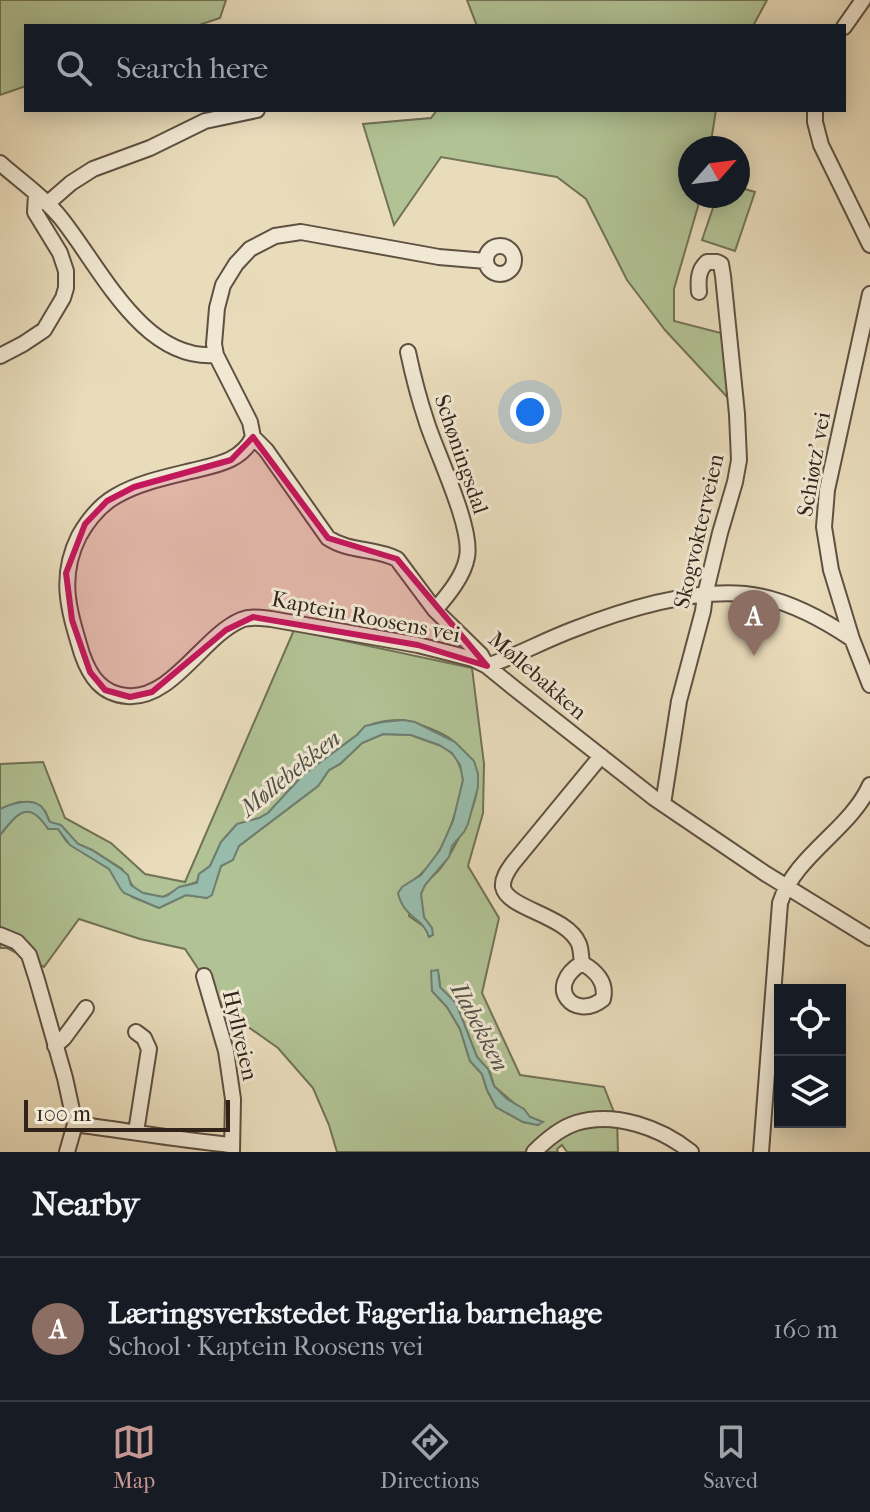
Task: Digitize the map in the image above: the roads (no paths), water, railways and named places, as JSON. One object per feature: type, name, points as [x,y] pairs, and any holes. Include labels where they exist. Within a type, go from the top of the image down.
[{"type":"street","points":[[846,24],[863,0]]},
{"type":"street","points":[[0,356],[44,330],[66,288],[66,271],[60,253],[35,212],[42,199],[93,169],[150,148],[205,121],[248,112]]},
{"type":"street","points":[[815,112],[821,145],[870,245]]},
{"type":"street","points":[[0,163],[42,199],[76,237],[122,302],[144,327],[175,348],[203,356],[216,355],[217,308],[223,285],[250,249],[275,236],[301,232],[439,257],[486,261]]},
{"type":"street","name":"Skogvokterveien","points":[[663,804],[679,701],[739,460],[721,264],[707,262],[702,266],[699,292]]},
{"type":"street","name":"Schiøtz' vei","points":[[870,294],[824,515],[828,557],[852,639],[870,685]]},
{"type":"street","name":"Schøningsdal","points":[[408,352],[417,394],[467,536],[468,556],[463,568],[435,610]]},
{"type":"street","name":"Møllebakken","points":[[216,355],[250,422],[253,437],[266,450],[328,538],[343,546],[397,559],[435,610],[481,655],[487,666],[663,804],[870,938]]},
{"type":"street","name":"Kaptein Roosens vei","points":[[253,437],[246,448],[231,460],[134,487],[116,495],[85,524],[71,551],[66,573],[72,620],[84,659],[97,683],[111,694],[130,697],[152,692],[226,630],[240,620],[253,617],[418,645],[473,659],[487,666]]},
{"type":"street","points":[[487,666],[605,618],[705,595],[747,594],[777,601],[804,611],[852,639]]},
{"type":"street","points":[[582,963],[580,945],[568,928],[512,899],[505,892],[503,882],[513,863],[601,756]]},
{"type":"street","points":[[761,1152],[780,903],[786,886],[857,807],[870,785]]},
{"type":"street","points":[[0,935],[17,942],[29,955],[65,1078],[75,1124],[67,1152]]},
{"type":"street","name":"Hyllveien","points":[[204,976],[226,1051],[233,1099],[232,1148]]},
{"type":"street","points":[[55,1046],[86,1008]]},
{"type":"street","points":[[136,1032],[144,1038],[149,1049],[136,1132]]},
{"type":"street","points":[[534,1152],[549,1138],[576,1123],[606,1120],[634,1123],[655,1130],[691,1152]]},
{"type":"street","points":[[75,1124],[232,1148]]},
{"type":"place","name":"Læringsverkstedet Fagerlia barnehage","points":[[754,656]]},
{"type":"water label","name":"Møllebekken","points":[[290,773]]},
{"type":"water label","name":"Ilabekken","points":[[480,1027]]}]
